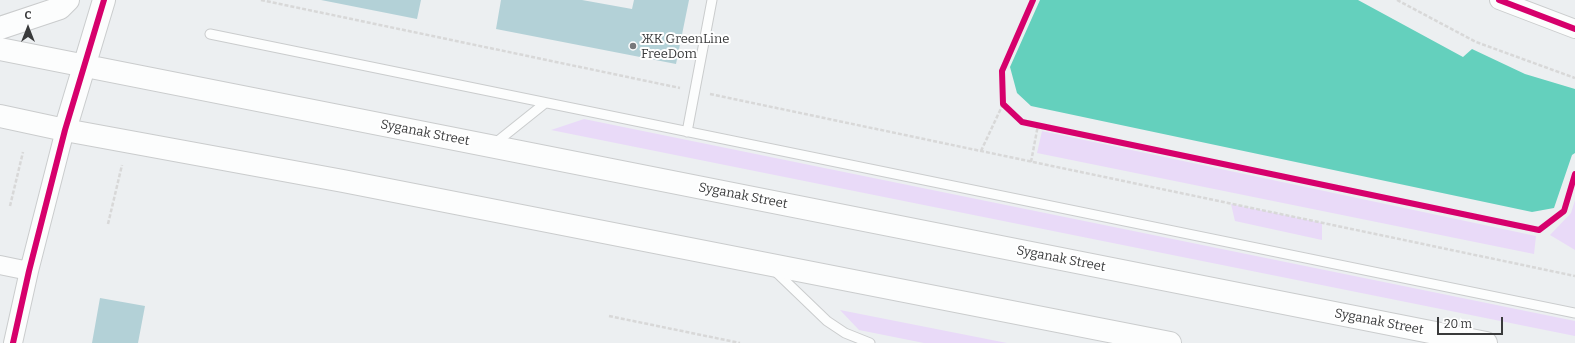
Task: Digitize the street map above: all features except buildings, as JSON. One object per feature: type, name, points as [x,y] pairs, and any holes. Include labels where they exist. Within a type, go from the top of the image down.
[{"type":"main road","points":[[0,28],[60,8],[68,0]]},
{"type":"main road","points":[[64,130],[83,64],[104,0]]},
{"type":"main road","name":"Syganak Street","points":[[0,49],[83,64],[1486,343]]},
{"type":"main road","points":[[0,116],[64,130],[343,181],[1170,343]]},
{"type":"street","points":[[1499,0],[1575,29]]},
{"type":"street","points":[[13,343],[29,271],[64,130]]},
{"type":"street","points":[[0,265],[29,271]]},
{"type":"lane","points":[[688,132],[712,0]]},
{"type":"lane","points":[[210,34],[544,104],[1575,313]]},
{"type":"lane","points":[[491,146],[544,104]]},
{"type":"lane","points":[[768,264],[827,321],[844,333],[870,343]]},
{"type":"path","points":[[262,0],[1575,276]]},
{"type":"path","points":[[981,151],[1003,104],[1002,71],[1033,0]]},
{"type":"path","points":[[1397,0],[1476,42],[1575,78]]},
{"type":"path","points":[[1003,104],[1022,122],[1046,126]]},
{"type":"path","points":[[1031,162],[1038,125]]},
{"type":"path","points":[[10,206],[23,152]]},
{"type":"path","points":[[108,224],[122,165]]},
{"type":"path","points":[[1531,228],[1539,230],[1564,211],[1575,174]]},
{"type":"path","points":[[609,316],[740,343]]},
{"type":"shaded area","points":[[1040,0],[1358,0],[1463,57],[1472,49],[1525,74],[1575,89],[1575,153],[1572,155],[1554,208],[1532,212],[1031,106],[1017,93],[1010,67]]},
{"type":"shaded area","points":[[584,119],[1575,321],[1575,336],[551,130]]},
{"type":"shaded area","points":[[1042,131],[1536,236],[1534,254],[1037,153]]},
{"type":"shaded area","points":[[1575,200],[1575,250],[1550,235],[1571,213]]},
{"type":"shaded area","points":[[1231,204],[1322,223],[1322,240],[1235,221]]},
{"type":"shaded area","points":[[840,310],[1007,343],[924,343],[859,330]]},
{"type":"cycle path","points":[[13,343],[29,271],[65,130],[104,0]]},
{"type":"cycle path","points":[[1033,0],[1002,71],[1003,104],[1022,122],[1539,230],[1564,211],[1575,174]]},
{"type":"cycle path","points":[[1499,0],[1575,29]]},
{"type":"place","name":"ЖК GreenLine FreeDom","points":[[633,46]]}]
